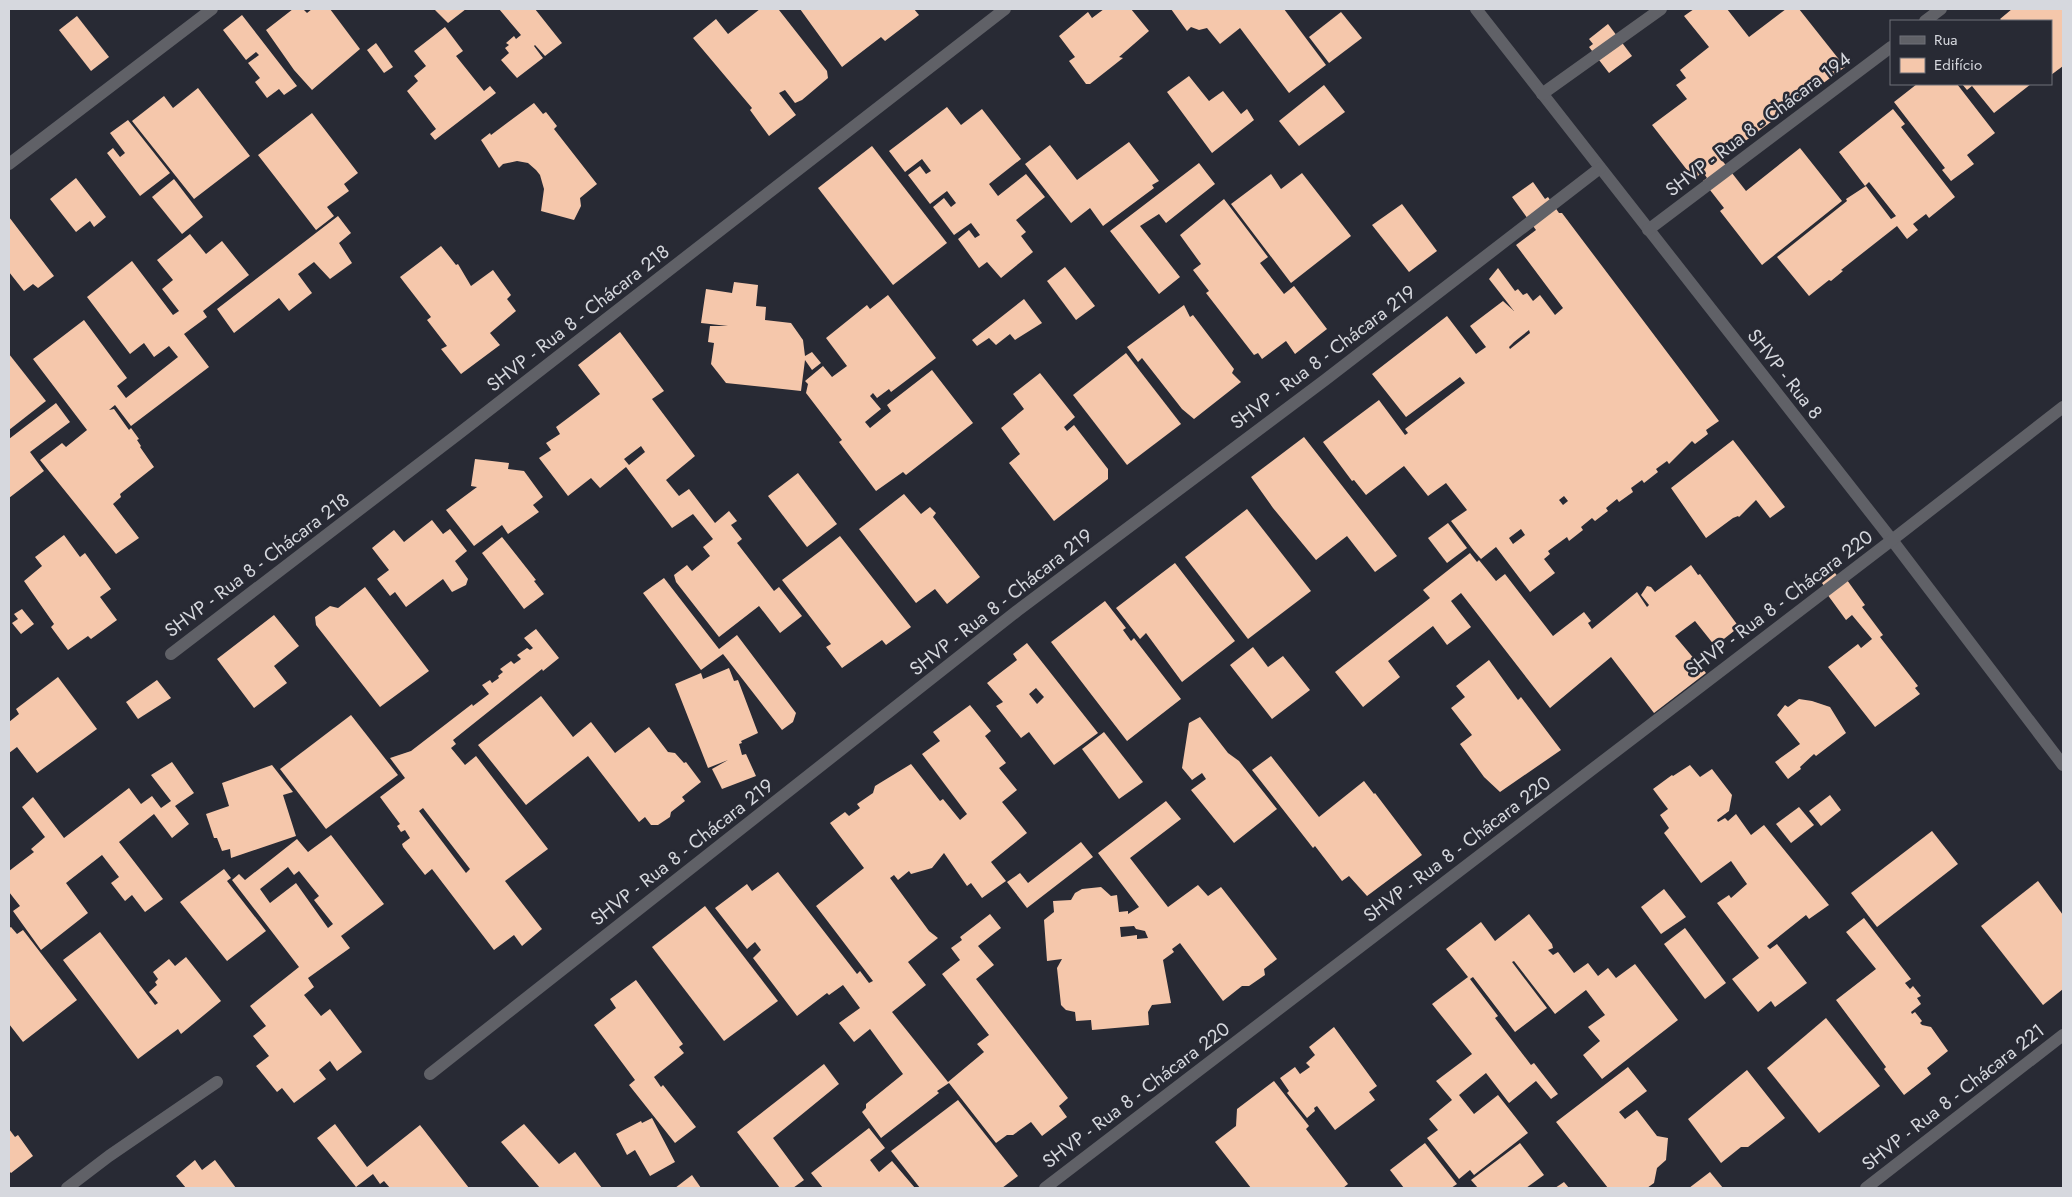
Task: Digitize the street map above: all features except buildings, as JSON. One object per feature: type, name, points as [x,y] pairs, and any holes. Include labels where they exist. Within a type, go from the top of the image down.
[{"type":"street","points":[[9,164],[212,9]]},
{"type":"street","name":"SHVP - Rua 8 - Chácara 218","points":[[171,654],[457,436],[1005,9]]},
{"type":"street","name":"SHVP - Rua 8","points":[[1476,9],[1892,540],[2063,765]]},
{"type":"street","points":[[1542,94],[1661,9]]},
{"type":"street","points":[[1926,20],[1941,9]]},
{"type":"street","name":"SHVP - Rua 8 - Chácara 194","points":[[1648,230],[1890,48]]},
{"type":"street","name":"SHVP - Rua 8 - Chácara 219","points":[[430,1074],[1017,611],[1318,386],[1600,168]]},
{"type":"street","name":"SHVP - Rua 8 - Chácara 220","points":[[1045,1188],[1892,540],[2063,406]]},
{"type":"street","name":"SHVP - Rua 8 - Chácara 221","points":[[1866,1188],[2063,1035]]},
{"type":"street","points":[[68,1188],[109,1156],[217,1082]]}]
